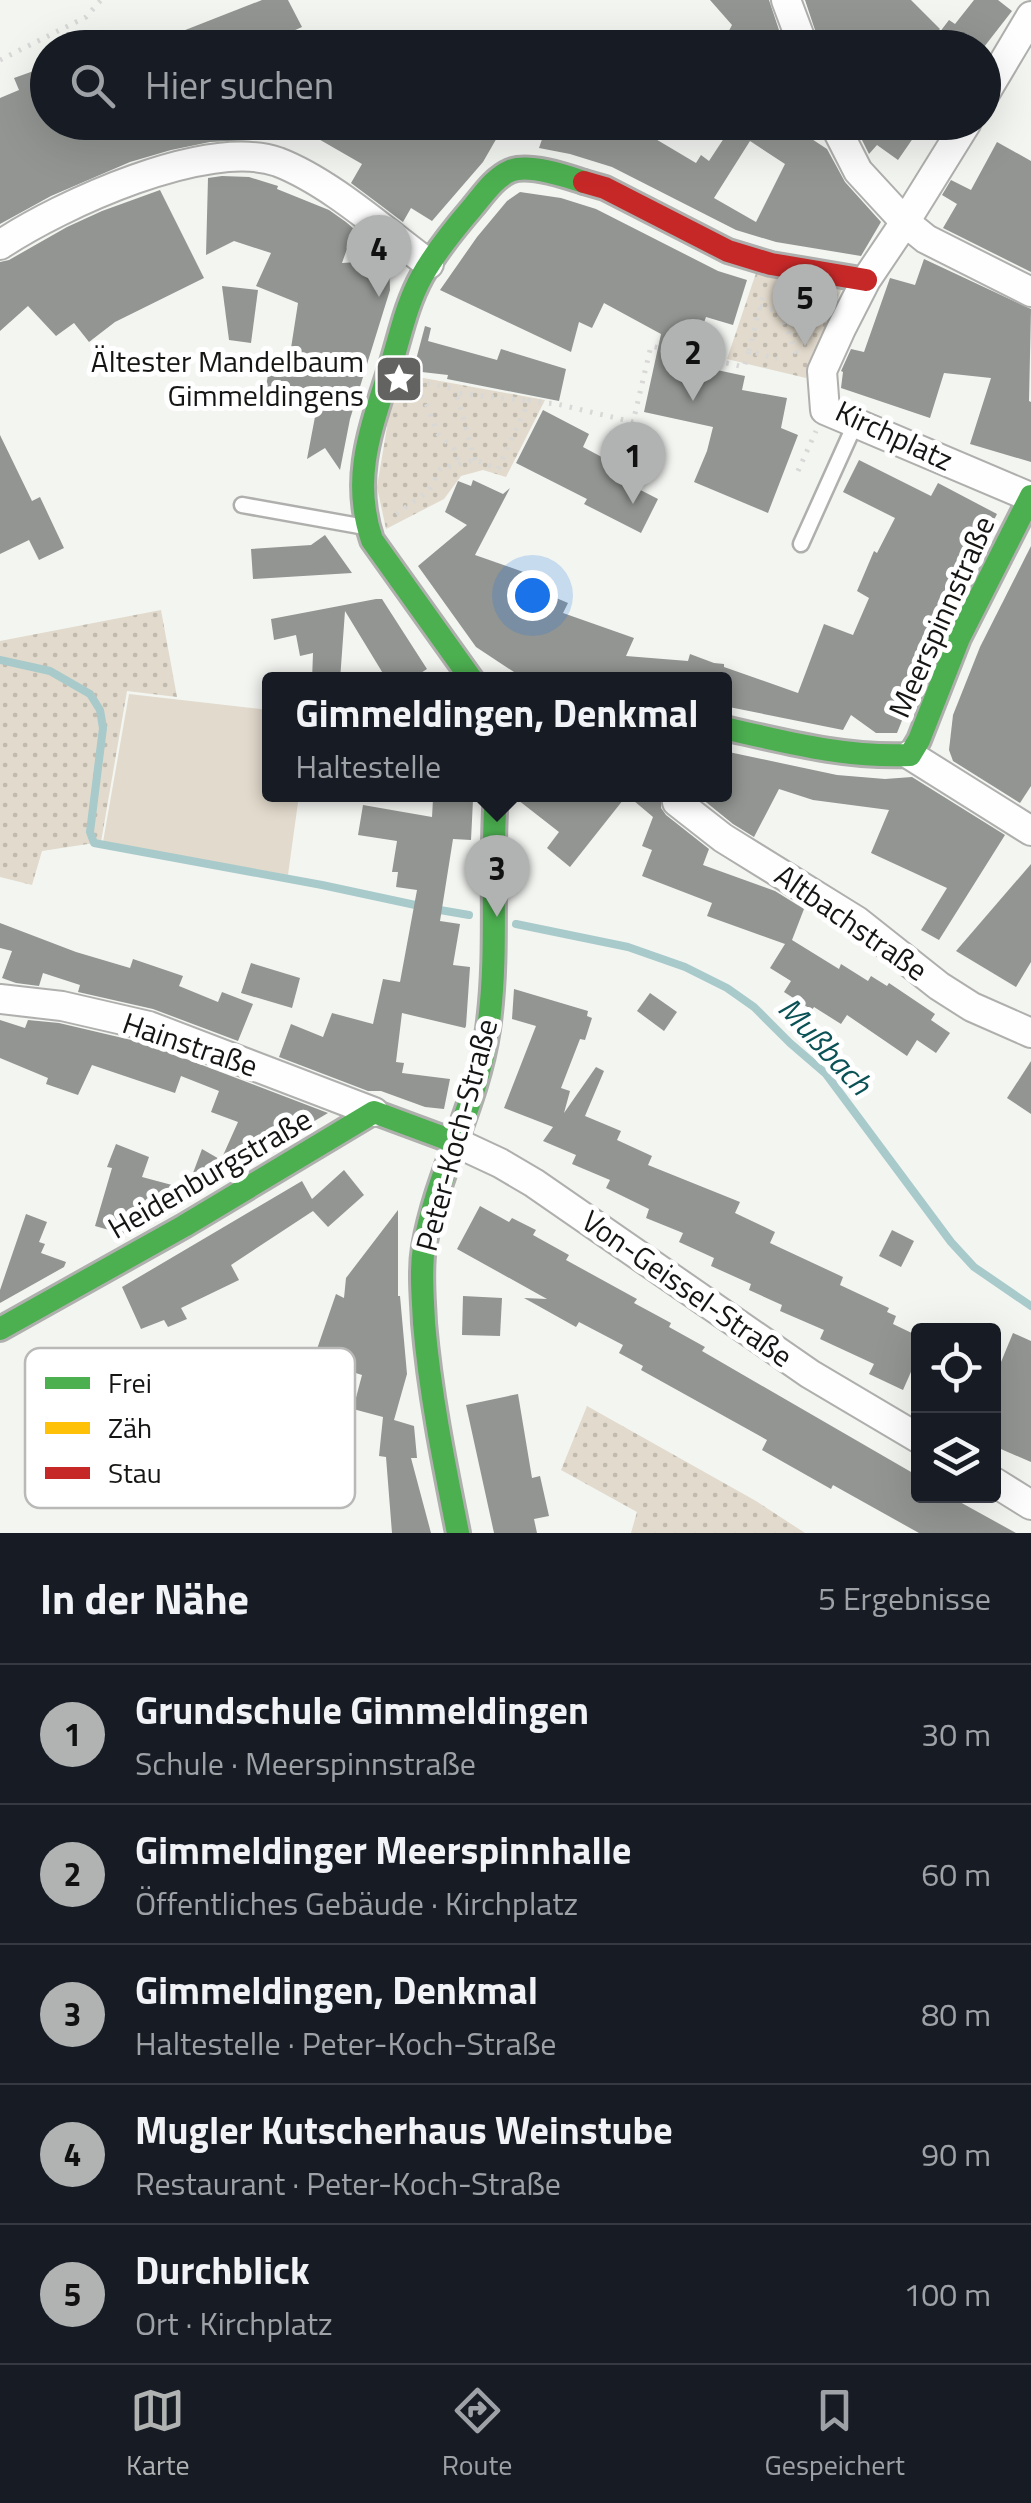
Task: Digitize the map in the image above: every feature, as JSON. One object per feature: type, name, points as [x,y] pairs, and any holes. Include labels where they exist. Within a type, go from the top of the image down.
[{"type":"street","points":[[786,0],[797,30]]},
{"type":"street","points":[[1001,66],[1031,16]]},
{"type":"street","points":[[842,140],[858,171],[926,240],[1031,292]]},
{"type":"street","points":[[466,672],[372,540],[363,508],[363,474],[385,382],[413,293],[429,264],[491,185],[514,169],[549,172],[605,188],[714,244],[771,264],[866,280],[956,140]]},
{"type":"street","points":[[0,245],[59,210],[118,186],[190,162],[248,156],[274,161],[301,173],[429,264]]},
{"type":"street","name":"Kirchplatz","points":[[866,280],[822,371],[825,410],[1031,497]]},
{"type":"street","name":"Meerspinnstraße","points":[[732,730],[844,754],[910,755],[959,638],[1031,497]]},
{"type":"street","points":[[910,755],[1031,831]]},
{"type":"street","name":"Peter-Koch-Straße","points":[[458,1533],[432,1406],[422,1273],[432,1215],[488,1031],[495,802]]},
{"type":"street","name":"Altbachstraße","points":[[676,802],[723,838],[858,921],[939,986],[972,1007],[1031,1033]]},
{"type":"street","name":"Hainstraße","points":[[0,999],[62,1006],[149,1026],[374,1112]]},
{"type":"street","points":[[374,1112],[455,1142]]},
{"type":"street","name":"Heidenburgstraße","points":[[0,1329],[184,1226],[374,1112]]},
{"type":"street","name":"Von-Geissel-Straße","points":[[455,1142],[534,1183],[810,1374],[911,1434]]},
{"type":"street","points":[[1001,1486],[1031,1504]]},
{"type":"lane","points":[[800,544],[856,422]]},
{"type":"lane","points":[[242,505],[366,527]]},
{"type":"path","points":[[60,30],[86,17],[101,0]]},
{"type":"path","points":[[0,60],[30,45]]},
{"type":"path","points":[[456,393],[557,404],[632,422],[651,346],[744,366],[771,264]]},
{"type":"path","points":[[760,306],[780,312],[802,366]]},
{"type":"path","points":[[748,350],[777,359]]},
{"type":"path","points":[[385,382],[410,388],[424,398],[438,434],[454,449],[459,464]]},
{"type":"path","points":[[421,382],[455,388],[475,460]]},
{"type":"path","points":[[404,510],[429,491],[440,469],[475,460],[498,469],[528,400]]},
{"type":"path","points":[[798,471],[825,410]]},
{"type":"shaded area","points":[[757,270],[842,288],[806,378],[727,359]]},
{"type":"shaded area","points":[[396,373],[545,400],[506,477],[483,470],[461,476],[444,499],[386,529],[377,487]]},
{"type":"shaded area","points":[[161,610],[177,697],[127,691],[101,842],[42,851],[32,885],[0,877],[0,641]]},
{"type":"shaded area","points":[[129,694],[262,709],[262,802],[298,802],[288,875],[103,842]]},
{"type":"shaded area","points":[[587,1406],[805,1533],[631,1533],[637,1512],[561,1470]]},
{"type":"building","points":[[262,0],[288,0],[302,27],[295,30],[185,30]]},
{"type":"building","points":[[710,0],[769,0],[779,30],[729,30],[732,25]]},
{"type":"building","points":[[805,0],[911,0],[940,29],[939,30],[815,30]]},
{"type":"building","points":[[974,0],[998,0],[1012,11],[997,30],[941,30],[949,20],[955,24]]},
{"type":"building","points":[[30,72],[30,140],[252,140],[210,142],[130,162],[51,196],[0,224],[0,98],[19,90],[14,78]]},
{"type":"building","points":[[320,140],[496,140],[483,162],[432,221],[411,208],[403,222],[351,183],[362,164]]},
{"type":"building","points":[[542,140],[657,140],[696,163],[701,155],[709,161],[723,140],[813,140],[827,149],[845,182],[881,222],[861,256],[776,242],[736,230],[612,167],[539,148]],"holes":[[[750,141],[785,164],[756,222],[714,198]]]},
{"type":"building","points":[[862,140],[912,140],[898,160],[877,145],[869,154]]},
{"type":"building","points":[[997,142],[1031,161],[1031,272],[943,228],[957,204],[942,195],[951,180],[971,190]]},
{"type":"building","points":[[249,177],[278,186],[277,189],[329,210],[346,222],[354,229],[342,263],[389,260],[390,290],[350,419],[340,470],[325,448],[307,459],[318,401],[265,392],[271,358],[289,361],[298,303],[256,286],[271,253],[234,241],[206,255],[208,178]]},
{"type":"building","points":[[160,190],[204,278],[115,322],[89,342],[74,323],[56,336],[28,306],[0,331],[0,262],[102,211]]},
{"type":"building","points":[[520,192],[561,198],[596,209],[718,271],[747,280],[733,325],[706,317],[689,364],[745,376],[742,390],[787,398],[781,428],[798,435],[768,513],[694,482],[713,427],[644,412],[661,334],[604,303],[592,328],[579,322],[571,352],[440,290],[477,237],[507,201]]},
{"type":"building","points":[[924,259],[1031,309],[1031,462],[970,444],[991,378],[944,373],[930,418],[841,388],[841,371],[851,349],[864,352],[890,278],[915,285]]},
{"type":"building","points":[[222,286],[258,290],[251,343],[229,340]]},
{"type":"building","points":[[425,326],[431,328],[428,341],[497,360],[501,349],[566,369],[559,401],[447,379],[448,375],[413,371]]},
{"type":"building","points":[[543,410],[589,434],[583,447],[626,470],[621,480],[658,499],[641,533],[584,504],[587,499],[516,463]]},
{"type":"building","points":[[0,435],[32,501],[40,497],[64,548],[39,560],[29,540],[0,554]]},
{"type":"building","points":[[859,460],[931,496],[938,483],[997,514],[939,628],[897,733],[876,733],[851,715],[843,730],[732,708],[732,672],[514,672],[476,647],[418,566],[467,525],[445,512],[458,481],[471,486],[473,480],[503,494],[510,488],[475,555],[529,574],[526,585],[568,603],[563,613],[634,638],[626,656],[688,661],[690,654],[798,693],[824,624],[853,635],[869,598],[857,591],[874,551],[877,553],[895,518],[843,492]]},
{"type":"building","points":[[325,535],[352,573],[253,579],[251,549],[311,545]]},
{"type":"building","points":[[1031,546],[1031,786],[1020,803],[953,761],[949,750],[953,715],[980,647]]},
{"type":"building","points":[[382,599],[427,669],[382,672],[345,611],[341,672],[312,672],[313,653],[300,656],[296,635],[274,640],[271,619]]},
{"type":"building","points":[[732,753],[837,775],[912,777],[1005,835],[939,940],[921,930],[947,888],[871,853],[889,810],[813,800],[779,789],[754,837],[706,802],[732,802]]},
{"type":"building","points":[[433,802],[473,802],[471,840],[453,839],[440,921],[460,924],[453,965],[470,967],[466,1026],[402,1013],[396,1062],[404,1063],[402,1073],[450,1079],[444,1109],[368,1091],[279,1057],[291,1024],[323,1037],[332,1013],[373,1024],[383,979],[400,982],[417,890],[396,887],[398,872],[392,872],[397,841],[358,835],[363,805],[432,817]]},
{"type":"building","points":[[521,802],[621,802],[570,867],[547,848],[559,832]]},
{"type":"building","points":[[635,802],[661,802],[666,815],[709,849],[703,865],[775,891],[804,909],[792,940],[839,969],[841,964],[868,981],[871,976],[887,986],[889,983],[935,1014],[931,1020],[950,1033],[936,1053],[917,1040],[907,1056],[847,1015],[841,1024],[814,1007],[812,1010],[784,992],[791,981],[770,968],[785,944],[707,916],[712,903],[642,876],[652,850],[642,846],[653,817]]},
{"type":"building","points":[[1031,864],[1031,962],[1016,987],[956,951]]},
{"type":"building","points":[[0,923],[130,968],[133,959],[183,976],[179,986],[218,1002],[222,992],[253,1004],[238,1041],[153,1009],[78,992],[80,985],[43,973],[39,986],[16,983],[2,978],[12,951],[0,948]]},
{"type":"building","points":[[251,963],[300,978],[292,1008],[241,993]]},
{"type":"building","points":[[514,989],[588,1011],[587,1016],[592,1018],[585,1040],[580,1039],[561,1088],[570,1091],[564,1113],[596,1067],[604,1071],[585,1116],[621,1131],[617,1140],[652,1156],[648,1165],[740,1202],[735,1213],[775,1232],[770,1243],[843,1277],[840,1285],[889,1308],[887,1312],[896,1316],[893,1324],[911,1333],[911,1372],[903,1390],[869,1374],[874,1364],[820,1339],[824,1330],[780,1311],[782,1305],[749,1290],[751,1284],[711,1266],[714,1258],[679,1242],[683,1233],[646,1218],[649,1209],[606,1188],[610,1180],[572,1164],[576,1155],[543,1141],[553,1127],[504,1108],[536,1026],[512,1019]]},
{"type":"building","points":[[650,993],[677,1012],[664,1031],[637,1011]]},
{"type":"building","points":[[0,1020],[25,1028],[28,1020],[59,1023],[144,1043],[328,1113],[123,1234],[95,1226],[112,1168],[107,1167],[116,1144],[149,1157],[142,1177],[187,1189],[202,1149],[221,1160],[238,1122],[211,1112],[219,1091],[181,1076],[175,1093],[92,1065],[78,1095],[46,1084],[48,1078],[0,1058]]},
{"type":"building","points":[[1031,1061],[1031,1114],[1007,1098]]},
{"type":"building","points":[[344,1170],[364,1195],[328,1227],[313,1211],[231,1265],[239,1280],[181,1308],[187,1319],[168,1327],[164,1320],[141,1329],[122,1287],[302,1181],[312,1199]]},
{"type":"building","points":[[480,1206],[509,1222],[512,1218],[536,1230],[533,1235],[569,1255],[566,1260],[637,1299],[634,1303],[705,1347],[702,1351],[911,1472],[911,1503],[962,1503],[1016,1533],[919,1533],[833,1485],[831,1489],[762,1450],[767,1440],[641,1370],[643,1366],[619,1353],[623,1345],[579,1322],[576,1327],[524,1298],[547,1299],[457,1249]]},
{"type":"building","points":[[398,1210],[398,1296],[407,1374],[394,1420],[414,1426],[417,1458],[411,1458],[431,1533],[392,1533],[386,1457],[379,1456],[383,1417],[355,1410],[362,1375],[355,1373],[355,1348],[317,1348],[336,1294],[344,1298],[346,1278]]},
{"type":"building","points":[[26,1214],[47,1222],[39,1242],[45,1244],[41,1253],[66,1262],[64,1267],[0,1303],[0,1290]]},
{"type":"building","points":[[892,1230],[914,1241],[901,1267],[879,1256]]},
{"type":"building","points":[[463,1296],[502,1298],[500,1336],[462,1335]]},
{"type":"building","points":[[1013,1333],[1031,1341],[1031,1462],[1001,1449],[1001,1362]]},
{"type":"building","points":[[518,1394],[532,1478],[540,1476],[549,1516],[534,1519],[537,1533],[494,1533],[466,1405]]},
{"type":"waterway","name":"Mußbach","points":[[0,660],[50,671],[90,694],[100,710],[103,728],[90,832],[94,843],[420,906]]},
{"type":"waterway","name":"Mußbach","points":[[434,909],[469,915]]},
{"type":"waterway","name":"Mußbach","points":[[516,924],[628,947],[685,967],[754,1007],[826,1074],[951,1242],[974,1267],[1031,1306]]},
{"type":"traffic: fast","points":[[466,672],[372,540],[363,493],[367,450],[412,297],[427,267],[459,224],[494,182],[510,171],[537,169],[584,182]]},
{"type":"traffic: fast","points":[[732,730],[839,751],[910,755],[959,638],[1031,496]]},
{"type":"traffic: fast","points":[[458,1533],[430,1376],[422,1266],[430,1219],[475,1085],[488,1029],[496,802]]},
{"type":"traffic: fast","points":[[0,1329],[184,1226],[374,1112],[455,1142]]},
{"type":"traffic: jam","points":[[584,182],[605,188],[728,251],[771,264],[866,280]]},
{"type":"place","name":"Mugler Kutscherhaus Weinstube","points":[[379,297]]},
{"type":"place","name":"Durchblick","points":[[805,346]]},
{"type":"place","name":"Ältester Mandelbaum Gimmeldingens","points":[[399,379]]},
{"type":"place","name":"Gimmeldinger Meerspinnhalle","points":[[693,401]]},
{"type":"place","name":"Grundschule Gimmeldingen","points":[[633,504]]},
{"type":"place","name":"Gimmeldingen, Denkmal","points":[[497,917]]}]
